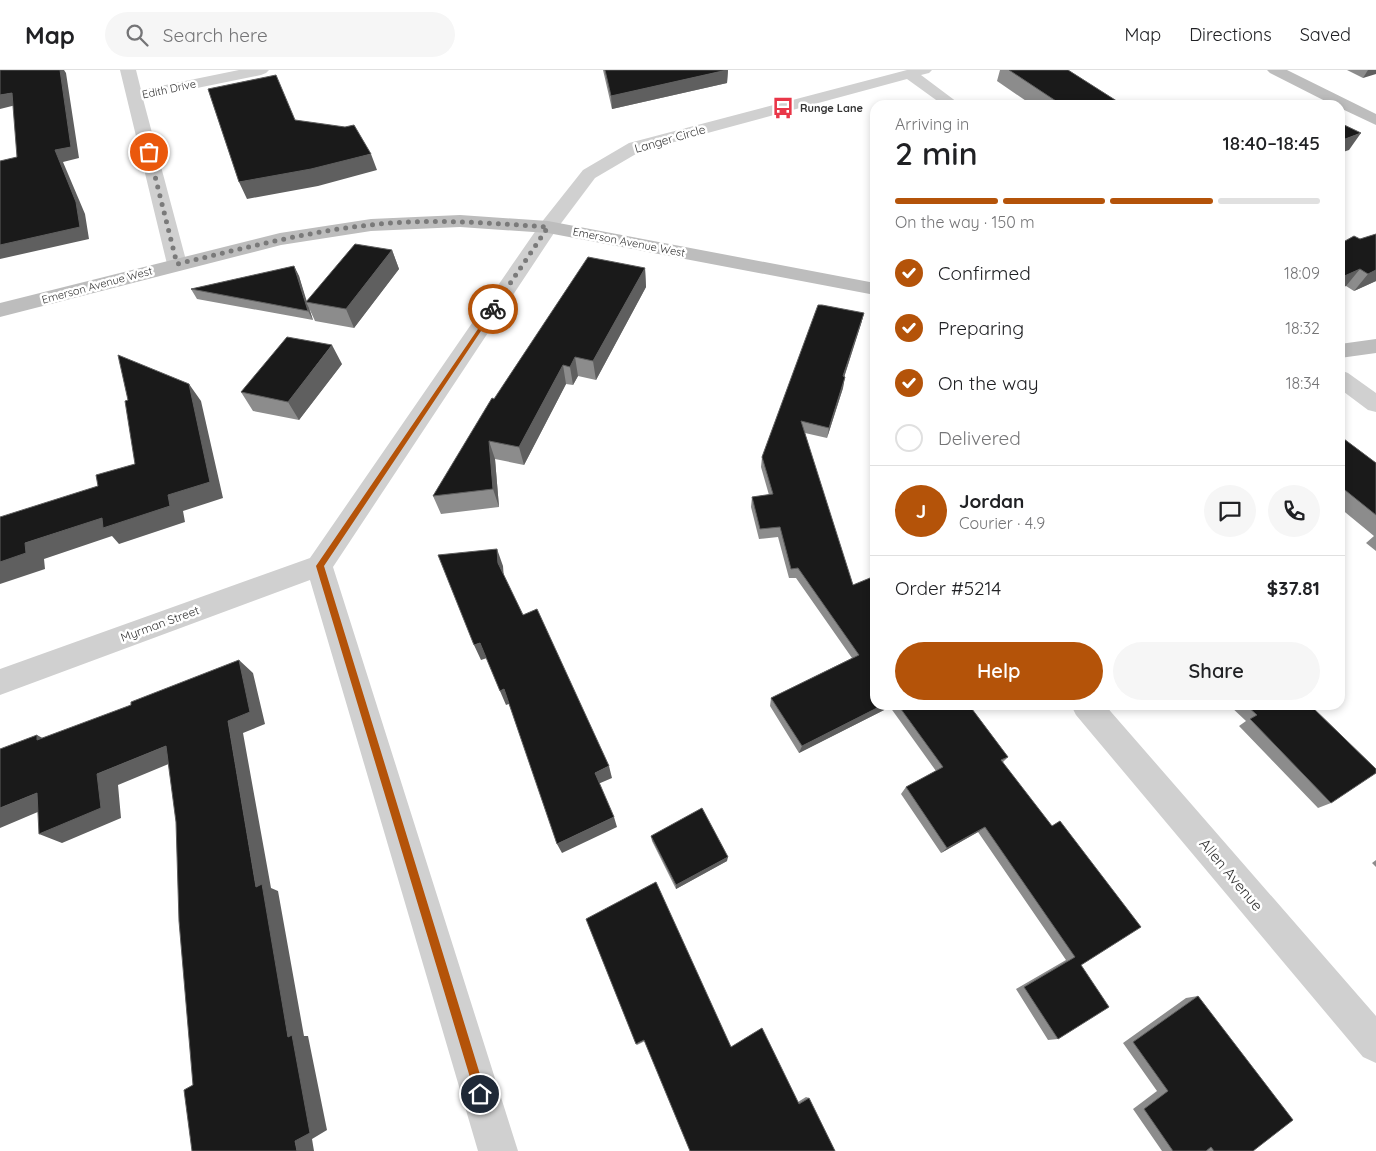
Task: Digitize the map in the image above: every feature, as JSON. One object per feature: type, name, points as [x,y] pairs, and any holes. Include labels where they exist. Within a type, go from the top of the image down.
[{"type":"street","points":[[128,70],[177,264]]},
{"type":"street","name":"Edith Drive","points":[[135,96],[261,70]]},
{"type":"street","points":[[1275,70],[1336,100]]},
{"type":"street","name":"Langer Circle","points":[[320,566],[548,227],[589,174],[635,148],[916,72],[947,100]]},
{"type":"street","points":[[1345,105],[1376,120]]},
{"type":"street","name":"Emerson Avenue West","points":[[0,310],[280,239],[371,225],[460,221],[548,227],[870,288]]},
{"type":"street","points":[[1345,350],[1376,346]]},
{"type":"street","points":[[1345,382],[1376,404]]},
{"type":"street","points":[[320,566],[498,1151]]},
{"type":"street","name":"Myrman Street","points":[[0,682],[320,566]]},
{"type":"street","name":"Allen Avenue","points":[[1090,710],[1376,1044]]},
{"type":"building","points":[[0,70],[60,70],[71,147],[55,150],[76,202],[80,227],[0,245],[0,161],[17,157],[12,93],[0,95]]},
{"type":"building","points":[[605,70],[727,70],[611,96]]},
{"type":"building","points":[[1009,70],[1068,70],[1115,100],[1054,100]]},
{"type":"building","points":[[276,75],[295,120],[345,127],[354,125],[371,154],[311,169],[239,182],[208,89]]},
{"type":"building","points":[[1345,125],[1361,133],[1345,139]]},
{"type":"building","points":[[1376,234],[1376,270],[1368,274],[1360,269],[1345,276],[1345,241],[1354,236],[1360,239]]},
{"type":"building","points":[[355,244],[392,250],[346,309],[306,302]]},
{"type":"building","points":[[588,257],[645,268],[593,361],[575,357],[570,367],[563,365],[519,447],[489,441],[493,489],[433,496],[492,398],[494,399]]},
{"type":"building","points":[[294,266],[308,311],[191,289]]},
{"type":"building","points":[[818,305],[864,313],[843,376],[845,377],[829,428],[801,421],[853,585],[870,578],[870,710],[873,710],[802,746],[771,698],[859,655],[798,568],[791,569],[780,527],[760,529],[752,497],[773,494],[762,457]]},
{"type":"building","points":[[287,337],[332,345],[288,402],[241,392]]},
{"type":"building","points":[[118,355],[189,384],[210,482],[168,495],[170,506],[103,528],[102,518],[25,543],[26,553],[0,562],[0,517],[98,486],[96,475],[135,464],[125,401],[128,400]]},
{"type":"building","points":[[1345,440],[1376,463],[1376,515],[1345,490]]},
{"type":"building","points":[[497,549],[498,563],[523,615],[537,609],[609,766],[595,773],[614,817],[557,844],[504,689],[500,691],[480,643],[474,645],[438,555]]},
{"type":"building","points":[[239,660],[250,712],[228,721],[256,887],[262,884],[288,1037],[292,1035],[310,1133],[295,1141],[297,1151],[192,1151],[184,1090],[193,1085],[179,921],[176,822],[166,746],[97,774],[101,808],[39,834],[37,793],[0,808],[0,749],[37,735],[37,740],[131,705],[131,702]]},
{"type":"building","points":[[902,710],[973,710],[1008,757],[1001,760],[1052,826],[1060,821],[1141,927],[1081,965],[1109,1007],[1058,1039],[1024,987],[1075,957],[985,827],[947,848],[906,787],[943,767]]},
{"type":"building","points":[[1252,710],[1315,710],[1376,769],[1376,773],[1331,803],[1250,719],[1257,715]]},
{"type":"building","points":[[702,808],[728,857],[676,885],[651,836]]},
{"type":"building","points":[[656,882],[731,1047],[762,1028],[799,1104],[809,1098],[835,1151],[690,1151],[644,1040],[636,1044],[586,919]]},
{"type":"building","points":[[1198,996],[1293,1120],[1253,1151],[1214,1151],[1211,1147],[1206,1151],[1173,1151],[1144,1109],[1168,1091],[1133,1042]]},
{"type":"way so far","points":[[149,152],[177,264],[280,239],[371,225],[460,221],[548,227],[493,309]]},
{"type":"place","name":"Runge Lane","points":[[783,108]]},
{"type":"route","points":[[480,1094],[320,566],[493,309]]}]
